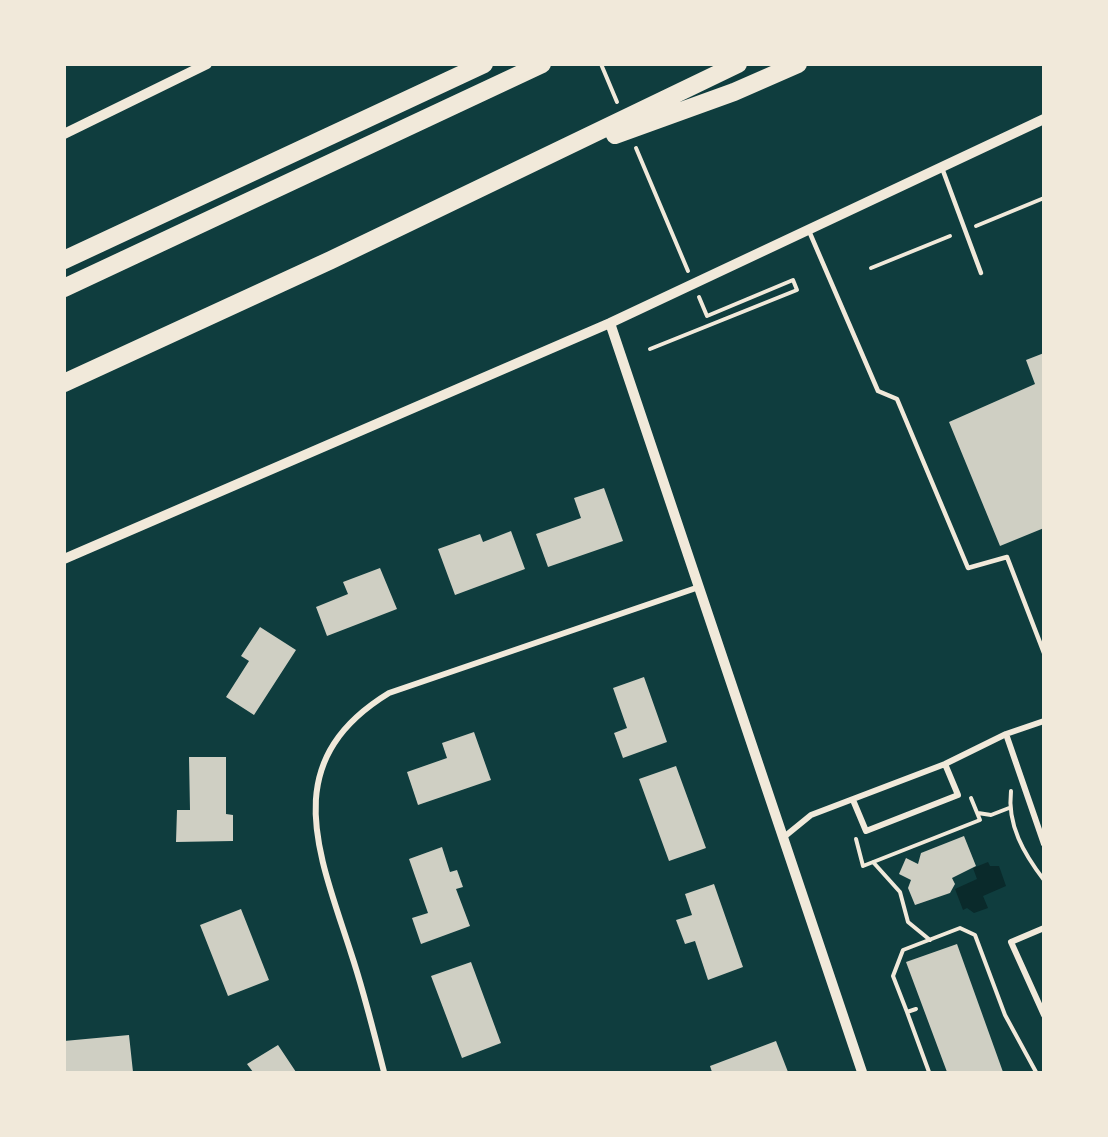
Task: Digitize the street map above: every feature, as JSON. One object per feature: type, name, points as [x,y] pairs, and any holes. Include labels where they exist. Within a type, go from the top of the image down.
[{"type":"highway","points":[[64,260],[484,64]]},
{"type":"highway","points":[[64,288],[542,64]]},
{"type":"highway","points":[[64,383],[526,167],[738,64]]},
{"type":"highway","points":[[526,167],[734,92],[798,64]]},
{"type":"street","points":[[64,134],[207,64]]},
{"type":"street","points":[[64,559],[610,323],[1044,119]]},
{"type":"street","points":[[610,323],[862,1072]]},
{"type":"street","points":[[384,1072],[354,960],[320,856],[314,815],[316,791],[325,762],[347,726],[367,707],[389,693],[700,587]]},
{"type":"street","points":[[784,837],[812,815],[945,764],[1006,734],[1044,720]]},
{"type":"street","points":[[1006,734],[1044,844]]},
{"type":"street","points":[[853,800],[866,831],[958,795],[945,764]]},
{"type":"street","points":[[1044,928],[1011,942],[1044,1015]]},
{"type":"lane","points":[[942,168],[981,273]]},
{"type":"lane","points":[[809,231],[878,391],[897,399],[968,568],[1007,557],[1044,653]]},
{"type":"path","points":[[601,64],[619,108]]},
{"type":"path","points":[[633,141],[689,273]]},
{"type":"path","points":[[975,226],[1044,198]]},
{"type":"path","points":[[871,268],[950,236]]},
{"type":"path","points":[[650,349],[796,290],[793,280],[707,316],[698,294]]},
{"type":"path","points":[[1011,787],[1009,808],[1026,857],[1044,880]]},
{"type":"path","points":[[854,840],[863,866],[980,820],[970,795]]},
{"type":"path","points":[[977,813],[991,815],[1009,808]]},
{"type":"path","points":[[873,862],[900,892],[908,922],[930,940]]},
{"type":"path","points":[[929,1072],[893,976],[903,951],[960,928],[975,935],[1005,1015],[1036,1072]]},
{"type":"path","points":[[907,1012],[916,1009]]},
{"type":"water","points":[[988,862],[990,866],[999,866],[1006,886],[983,896],[988,908],[974,913],[967,908],[963,910],[955,889],[977,879],[973,868]]},
{"type":"building","points":[[1044,353],[1044,528],[1000,546],[949,422],[1035,384],[1026,360]]},
{"type":"building","points":[[604,488],[623,541],[548,567],[536,534],[581,518],[574,498]]},
{"type":"building","points":[[511,531],[525,569],[455,595],[438,549],[480,534],[483,542]]},
{"type":"building","points":[[380,568],[397,609],[327,636],[316,607],[348,594],[343,582]]},
{"type":"building","points":[[260,627],[296,650],[254,715],[226,697],[249,661],[241,656]]},
{"type":"building","points":[[644,677],[667,742],[623,758],[614,733],[627,728],[613,688]]},
{"type":"building","points":[[474,732],[491,780],[418,805],[407,772],[447,758],[442,743]]},
{"type":"building","points":[[189,757],[226,757],[226,814],[233,815],[233,841],[176,842],[177,810],[190,810]]},
{"type":"building","points":[[676,766],[706,848],[669,861],[639,779]]},
{"type":"building","points":[[964,836],[976,866],[952,878],[955,884],[950,893],[915,905],[908,888],[911,880],[899,874],[906,858],[918,864],[921,853]]},
{"type":"building","points":[[442,847],[450,872],[457,870],[463,887],[456,889],[470,926],[421,944],[412,918],[428,913],[409,859]]},
{"type":"building","points":[[714,884],[743,967],[708,980],[695,941],[685,944],[676,920],[692,915],[685,894]]},
{"type":"building","points":[[241,909],[269,980],[228,996],[200,925]]},
{"type":"building","points":[[957,944],[1003,1072],[947,1072],[906,962]]},
{"type":"building","points":[[471,962],[501,1043],[462,1058],[431,976]]},
{"type":"building","points":[[129,1035],[133,1072],[64,1072],[64,1041]]},
{"type":"building","points":[[776,1041],[788,1072],[712,1072],[710,1066]]},
{"type":"building","points":[[278,1045],[296,1072],[253,1072],[247,1064]]}]
